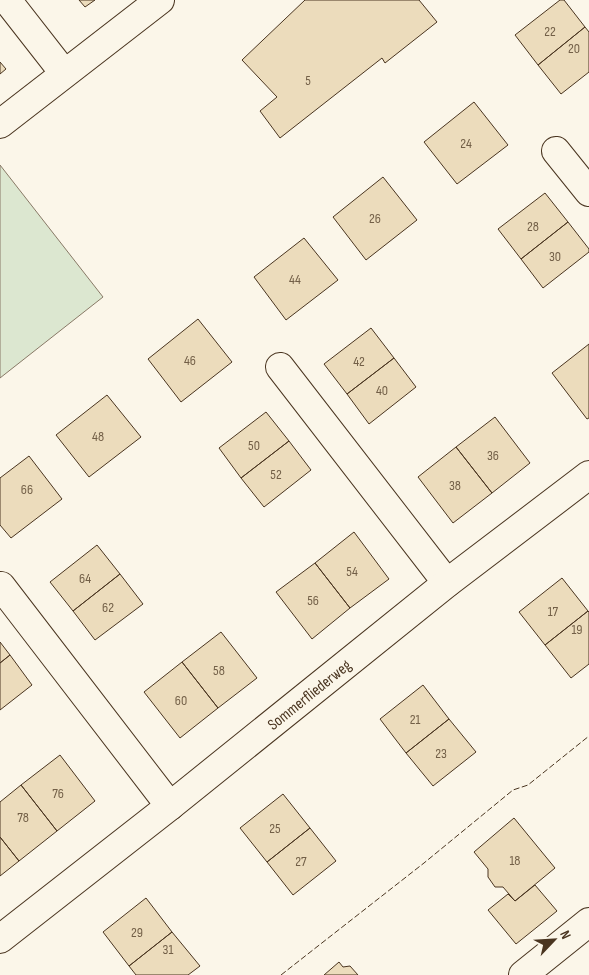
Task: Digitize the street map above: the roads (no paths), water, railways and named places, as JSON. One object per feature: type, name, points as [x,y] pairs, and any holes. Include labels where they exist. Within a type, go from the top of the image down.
[{"type":"street","points":[[7,0],[64,73]]},
{"type":"street","points":[[0,124],[160,0]]},
{"type":"street","points":[[556,150],[589,192]]},
{"type":"street","points":[[280,367],[447,584]]},
{"type":"street","name":"Sommerfliederweg","points":[[0,939],[170,806],[447,584],[589,474]]},
{"type":"street","points":[[1,586],[170,806]]},
{"type":"street","points":[[523,975],[589,922]]}]
